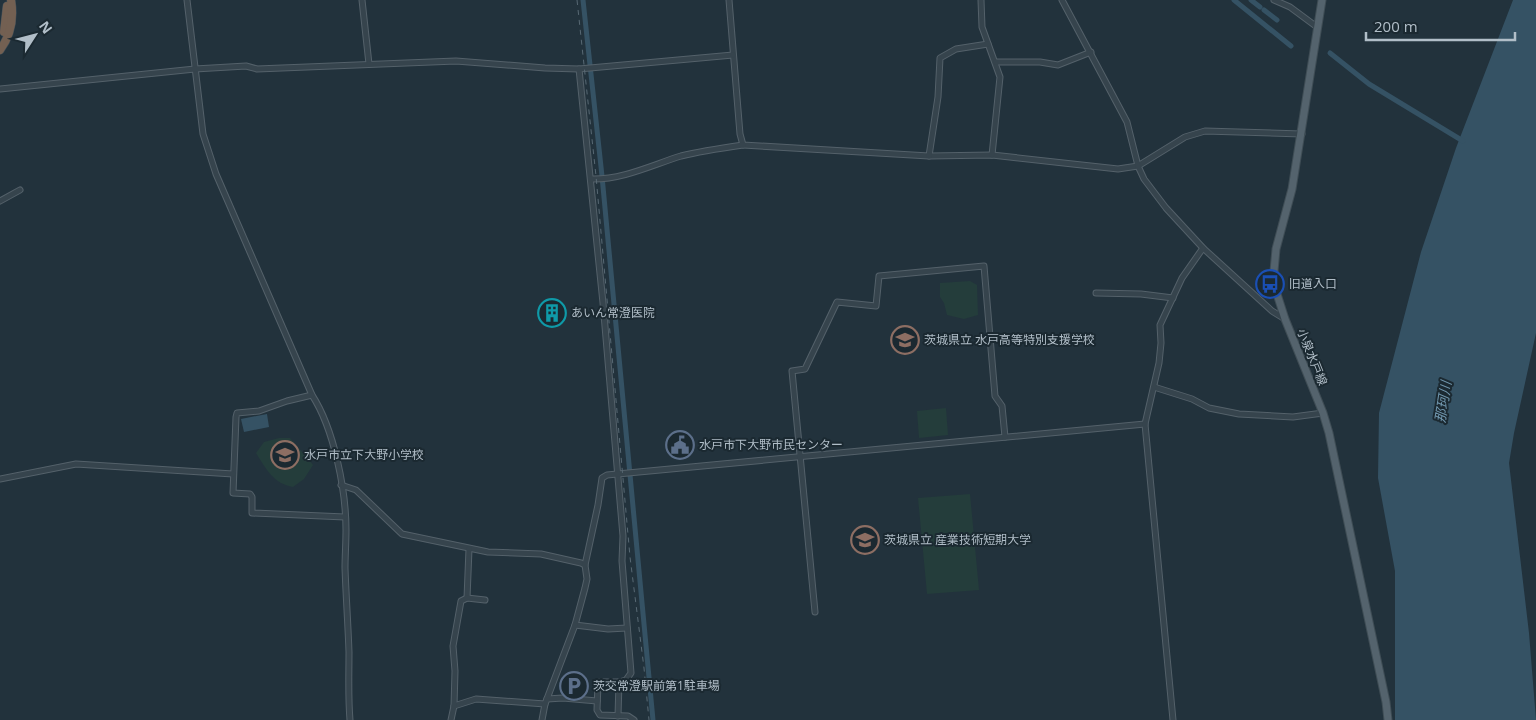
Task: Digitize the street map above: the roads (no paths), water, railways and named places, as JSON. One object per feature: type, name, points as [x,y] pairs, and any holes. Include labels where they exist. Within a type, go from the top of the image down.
[{"type":"highway","points":[[0,40],[6,24],[7,0]]},
{"type":"highway","points":[[0,50],[12,20],[11,0]]},
{"type":"main road","name":"小泉水戸線","points":[[1322,0],[1292,189],[1274,260],[1277,294],[1285,319],[1323,413],[1386,702],[1388,720]]},
{"type":"street","points":[[188,0],[203,134],[216,174],[312,395],[319,406],[334,449],[345,517],[350,720]]},
{"type":"street","points":[[362,0],[370,64]]},
{"type":"street","points":[[728,0],[741,142],[743,146]]},
{"type":"street","points":[[981,0],[982,27],[1000,77],[992,155]]},
{"type":"street","points":[[1062,0],[1127,122],[1138,166],[1144,179],[1166,208],[1203,248],[1272,311],[1285,319]]},
{"type":"street","points":[[1274,0],[1290,7],[1317,27]]},
{"type":"street","points":[[929,156],[938,97],[940,58],[956,49],[988,44]]},
{"type":"street","points":[[996,62],[1040,62],[1058,65],[1090,52]]},
{"type":"street","points":[[0,90],[195,69],[246,66],[257,69],[456,61],[579,69],[733,55]]},
{"type":"street","points":[[579,69],[591,179],[623,536],[622,561],[631,673],[630,677],[626,680],[600,682],[598,684],[597,710],[600,715],[628,716],[634,720]]},
{"type":"street","points":[[591,179],[621,176],[707,150],[743,146],[929,156],[992,155],[1118,169],[1138,166],[1185,137],[1205,131],[1302,134]]},
{"type":"street","points":[[0,201],[20,190]]},
{"type":"street","points":[[1173,720],[1146,424],[1161,343],[1160,325],[1182,278],[1203,248]]},
{"type":"street","points":[[814,612],[792,371],[805,369],[837,302],[876,306],[879,276],[984,266],[995,396],[1002,406],[1005,437]]},
{"type":"street","points":[[1096,293],[1141,294],[1173,298]]},
{"type":"street","points":[[1154,386],[1209,408],[1239,414],[1293,416],[1323,413]]},
{"type":"street","points":[[312,395],[259,411],[237,413],[233,493],[250,494],[252,497],[252,513],[345,517]]},
{"type":"street","points":[[542,720],[546,701],[575,625],[585,588],[587,580],[585,565],[602,478],[607,475],[1146,424]]},
{"type":"street","points":[[0,479],[76,464],[233,474]]},
{"type":"street","points":[[341,485],[356,490],[402,534],[469,549],[488,552],[541,554],[585,565]]},
{"type":"street","points":[[466,598],[469,549]]},
{"type":"street","points":[[451,720],[454,706],[455,671],[453,646],[460,601],[466,598],[485,600]]},
{"type":"street","points":[[575,625],[608,629],[627,628]]},
{"type":"street","points":[[618,716],[619,682]]},
{"type":"street","points":[[454,706],[476,699],[546,701],[563,698],[597,701]]},
{"type":"water","name":"那珂川","points":[[1513,0],[1536,0],[1536,333],[1509,463],[1529,633],[1536,720],[1395,720],[1395,571],[1378,478],[1379,413],[1421,252],[1456,148]]},
{"type":"water","points":[[267,414],[269,427],[244,432],[241,419]]},
{"type":"waterway","points":[[583,0],[602,176],[653,720]]},
{"type":"waterway","points":[[1234,0],[1291,46]]},
{"type":"waterway","points":[[1251,0],[1260,7]]},
{"type":"waterway","points":[[1264,10],[1277,20]]},
{"type":"waterway","points":[[1330,53],[1369,84],[1463,141]]},
{"type":"railway","points":[[577,0],[596,176],[630,557],[649,720]]},
{"type":"place","name":"旧道入口","points":[[1270,284]]},
{"type":"place","name":"あいん常澄医院","points":[[552,313]]},
{"type":"place","name":"茨城県立 水戸高等特別支援学校","points":[[905,340]]},
{"type":"place","name":"水戸市下大野市民センター","points":[[680,445]]},
{"type":"place","name":"水戸市立下大野小学校","points":[[285,455]]},
{"type":"place","name":"茨城県立 産業技術短期大学","points":[[865,540]]},
{"type":"place","name":"茨交常澄駅前第1駐車場","points":[[574,686]]}]
